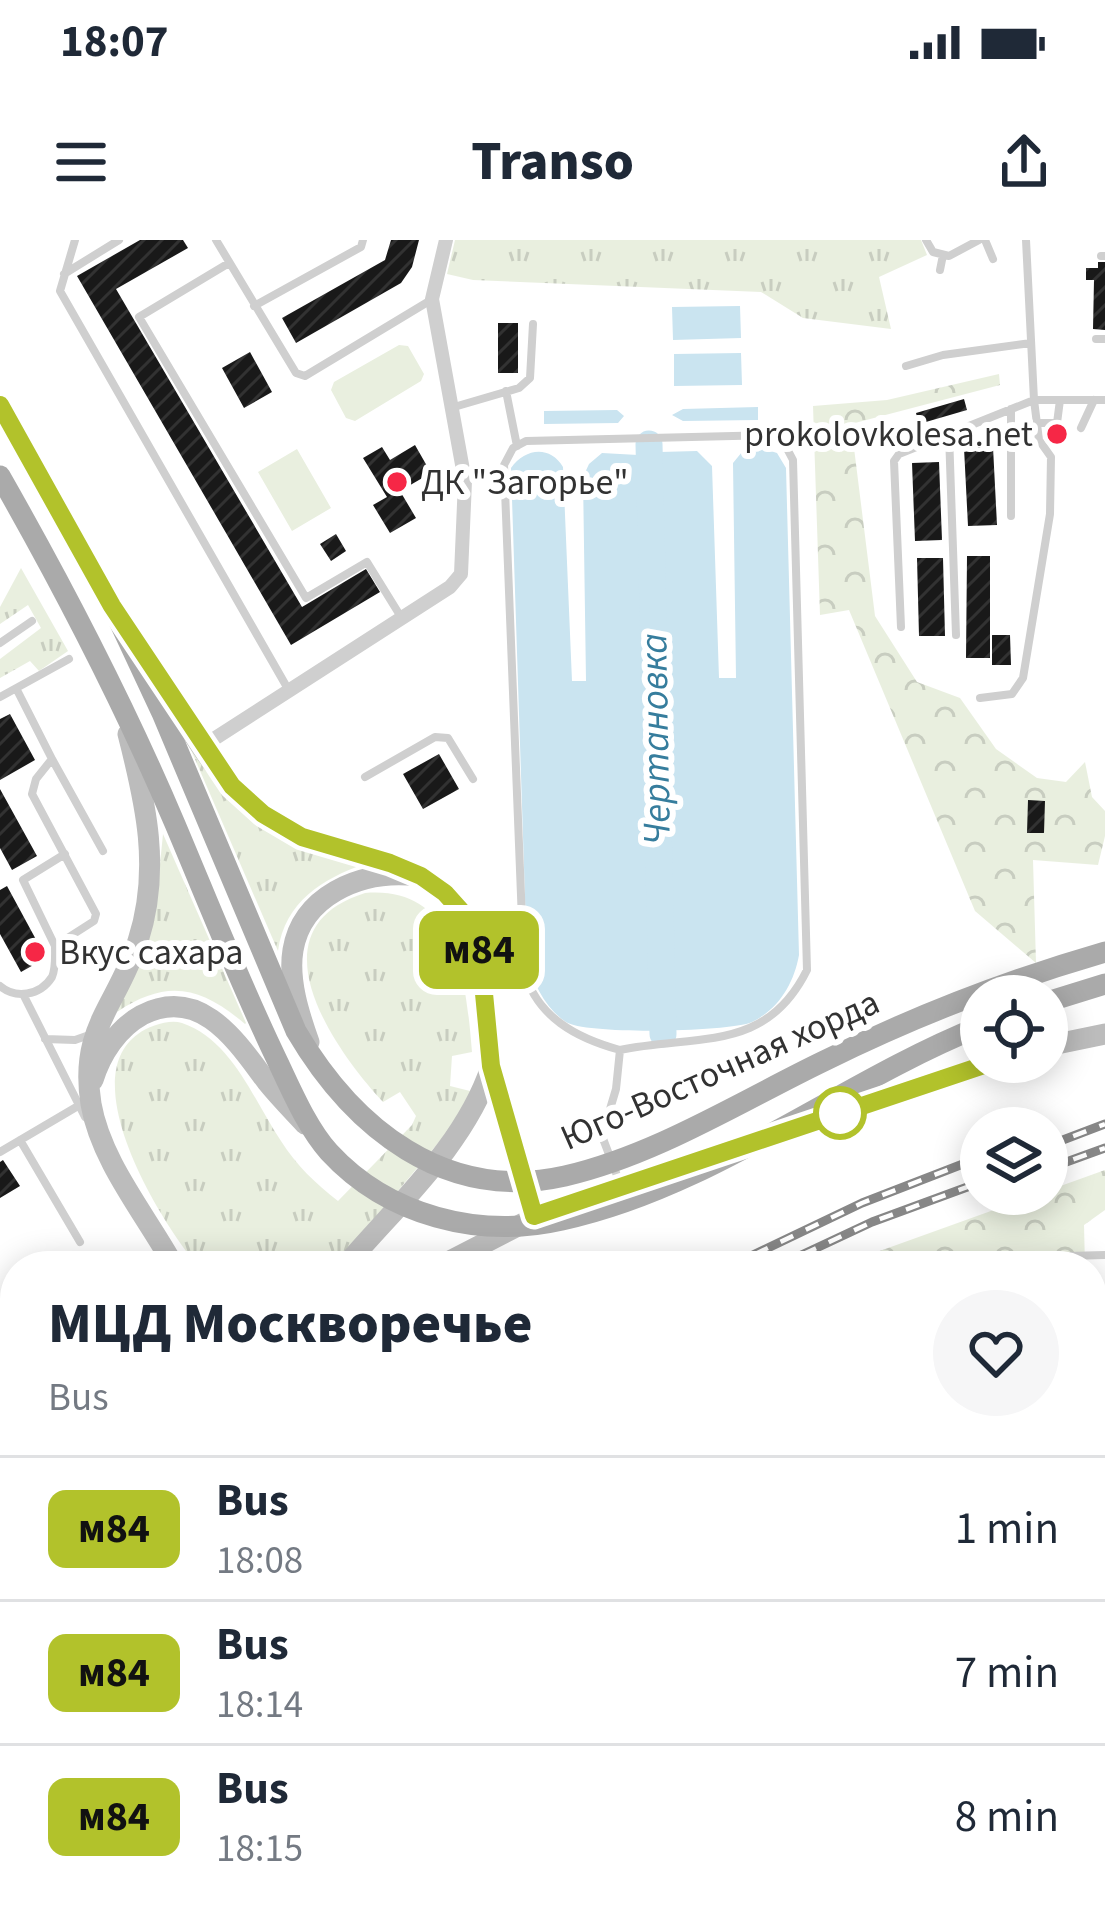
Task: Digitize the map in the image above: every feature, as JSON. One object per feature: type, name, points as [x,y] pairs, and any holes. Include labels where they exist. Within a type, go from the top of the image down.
[{"type":"main road","name":"Юго-Восточная хорда","points":[[0,404],[112,606],[162,713],[271,978],[318,1069],[350,1107],[388,1139],[433,1164],[518,1181],[567,1176],[641,1149],[938,1009],[1105,952]]},
{"type":"main road","name":"Юго-Восточная хорда","points":[[0,476],[118,693],[245,993],[318,1139],[349,1171],[405,1206],[450,1222],[494,1227],[568,1219],[674,1180],[960,1035]]},
{"type":"main road","points":[[112,606],[232,786],[289,830],[421,876],[455,903],[473,931],[482,967],[491,1066],[534,1216]]},
{"type":"main road","points":[[118,693],[148,816],[152,862],[136,947],[93,1034],[84,1099],[106,1149],[168,1251]]},
{"type":"main road","points":[[318,1069],[296,997],[292,966],[299,932],[317,904],[339,888],[381,876],[421,876]]},
{"type":"main road","points":[[1068,995],[1105,984]]},
{"type":"main road","points":[[84,1099],[101,1059],[133,1021],[160,1008],[190,1009],[220,1023],[235,1038],[318,1139]]},
{"type":"main road","points":[[1068,1042],[1105,1034]]},
{"type":"main road","points":[[358,1251],[458,1135],[481,1097],[491,1066]]},
{"type":"main road","points":[[468,1251],[534,1216],[960,1073]]},
{"type":"street","points":[[203,746],[450,587],[460,574],[465,481],[432,299],[446,240]]},
{"type":"lane","points":[[75,240],[60,291],[288,688]]},
{"type":"lane","points":[[64,274],[119,240]]},
{"type":"lane","points":[[216,240],[296,373],[305,376],[432,299]]},
{"type":"lane","points":[[254,306],[361,247],[363,240]]},
{"type":"lane","points":[[926,240],[933,253],[949,256],[982,240],[993,259]]},
{"type":"lane","points":[[980,698],[1012,694],[1023,678],[1050,514],[1051,457],[1039,440],[1034,400],[1026,240]]},
{"type":"lane","points":[[940,270],[943,255]]},
{"type":"lane","points":[[229,263],[139,317],[306,598],[367,562],[401,619]]},
{"type":"lane","points":[[454,407],[519,388],[530,378],[533,324]]},
{"type":"lane","points":[[906,366],[944,355],[1031,343]]},
{"type":"lane","points":[[506,392],[518,446]]},
{"type":"lane","points":[[902,627],[894,461],[899,454],[1034,400],[1100,400]]},
{"type":"lane","points":[[1037,423],[1057,423],[1060,400]]},
{"type":"lane","points":[[1081,428],[1100,400]]},
{"type":"lane","points":[[1011,409],[1011,515]]},
{"type":"lane","points":[[949,434],[956,635]]},
{"type":"lane","points":[[772,435],[783,441],[794,460],[807,970],[782,1010],[749,1031],[620,1050],[596,1044],[556,1021],[540,1006],[524,971],[506,455],[526,441],[772,435]]},
{"type":"lane","points":[[0,644],[32,621]]},
{"type":"lane","points":[[0,697],[69,659]]},
{"type":"lane","points":[[16,690],[104,851]]},
{"type":"lane","points":[[365,777],[435,737],[448,739],[473,779]]},
{"type":"lane","points":[[52,759],[36,779],[32,794],[96,914],[94,921],[56,946]]},
{"type":"lane","points":[[0,986],[24,996],[53,974],[56,946],[22,880],[65,854]]},
{"type":"lane","points":[[0,1152],[84,1099],[24,996]]},
{"type":"lane","points":[[45,1039],[75,1040],[93,1034]]},
{"type":"lane","points":[[620,1050],[616,1089],[602,1136],[622,1187]]},
{"type":"lane","points":[[20,1140],[80,1242]]},
{"type":"green space","points":[[455,240],[921,240],[927,255],[879,277],[891,329],[803,318],[761,292],[473,280],[447,274]]},
{"type":"green space","points":[[399,345],[408,346],[424,374],[421,381],[355,421],[346,418],[331,390],[334,382]]},
{"type":"green space","points":[[999,374],[1000,385],[851,424],[875,616],[917,682],[960,698],[996,749],[1037,778],[1066,782],[1085,762],[1092,797],[1105,811],[1098,865],[1033,860],[1036,963],[975,911],[849,610],[820,615],[813,406],[887,400]]},
{"type":"green space","points":[[297,449],[331,508],[292,531],[258,472]]},
{"type":"green space","points":[[21,568],[68,651],[39,671],[30,661],[0,678],[0,659],[41,628],[28,605],[0,624],[0,607]]},
{"type":"green space","points":[[188,743],[284,837],[364,864],[334,877],[297,905],[278,951]]},
{"type":"green space","points":[[163,834],[245,1024],[214,1002],[184,991],[152,994],[117,1012],[155,914]]},
{"type":"green space","points":[[365,893],[396,895],[421,905],[439,922],[460,969],[466,997],[472,1052],[452,1056],[450,1086],[470,1091],[465,1111],[348,1251],[186,1251],[146,1186],[119,1117],[115,1084],[120,1055],[148,1028],[182,1023],[215,1043],[240,1073],[293,1158],[338,1201],[416,1116],[400,1092],[383,1102],[363,1079],[325,1022],[312,991],[307,961],[312,933],[331,910]]},
{"type":"green space","points":[[1105,1170],[1105,1210],[1084,1225],[1085,1251],[880,1251],[980,1215],[1068,1215],[1068,1183]]},
{"type":"water","points":[[740,306],[741,338],[673,340],[672,307]]},
{"type":"water","points":[[741,353],[742,385],[674,386],[674,354]]},
{"type":"water","points":[[758,407],[758,420],[683,421],[672,415],[683,409]]},
{"type":"water","points":[[617,410],[624,416],[618,423],[544,424],[544,411]]},
{"type":"water","points":[[761,448],[777,453],[786,468],[797,965],[777,1002],[752,1022],[658,1031],[600,1029],[566,1022],[536,986],[527,959],[511,468],[523,456],[537,452],[551,455],[563,467],[572,681],[586,681],[583,477],[602,453],[638,455],[652,1022],[670,1022],[660,452],[697,451],[712,466],[719,678],[736,678],[733,463],[742,452]]},
{"type":"building","points":[[140,240],[183,240],[188,248],[116,289],[302,607],[366,569],[380,592],[291,645],[77,276]]},
{"type":"building","points":[[391,240],[419,240],[412,267],[401,283],[296,343],[282,318],[385,260]]},
{"type":"building","points":[[1098,262],[1105,262],[1105,330],[1093,329],[1094,280],[1086,280],[1086,268],[1098,268]]},
{"type":"building","points":[[498,323],[518,323],[518,373],[498,373]]},
{"type":"building","points":[[250,352],[272,392],[244,408],[222,368]]},
{"type":"building","points":[[964,399],[967,410],[919,424],[916,413]]},
{"type":"building","name":"ДК \"Загорье\"","points":[[415,445],[431,473],[400,491],[416,518],[390,533],[373,505],[387,497],[363,458],[382,447],[390,460]]},
{"type":"building","points":[[993,447],[997,525],[968,526],[964,448]]},
{"type":"building","points":[[939,462],[942,540],[915,541],[912,463]]},
{"type":"building","points":[[336,534],[346,551],[331,561],[320,544]]},
{"type":"building","points":[[967,556],[990,556],[990,658],[966,658]]},
{"type":"building","points":[[917,558],[943,558],[945,636],[919,636]]},
{"type":"building","points":[[992,635],[1010,635],[1011,665],[992,665]]},
{"type":"building","points":[[10,714],[35,760],[0,780],[0,719]]},
{"type":"building","points":[[439,754],[459,789],[423,809],[403,774]]},
{"type":"building","points":[[0,789],[37,856],[12,870],[0,848]]},
{"type":"building","points":[[1028,800],[1045,801],[1044,833],[1027,833]]},
{"type":"building","points":[[7,886],[46,958],[21,972],[0,934],[0,890]]},
{"type":"building","points":[[0,1162],[20,1186],[0,1198]]},
{"type":"waterway","name":"Чертановка","points":[[649,444],[663,1034]]},
{"type":"railway","points":[[1068,1138],[1105,1124]]},
{"type":"railway","points":[[1068,1161],[1105,1148]]},
{"type":"railway","points":[[761,1251],[862,1203],[960,1165]]},
{"type":"railway","points":[[810,1251],[960,1190]]},
{"type":"bus line","name":"м84","points":[[0,405],[112,606],[232,786],[263,814],[302,837],[421,876],[462,912],[480,952],[491,1066],[534,1216],[960,1073]]},
{"type":"place","name":"prokolovkolesa.net","points":[[1057,434]]},
{"type":"place","name":"ДК \"Загорье\"","points":[[397,482]]},
{"type":"place","name":"Вкус сахара","points":[[35,952]]}]
